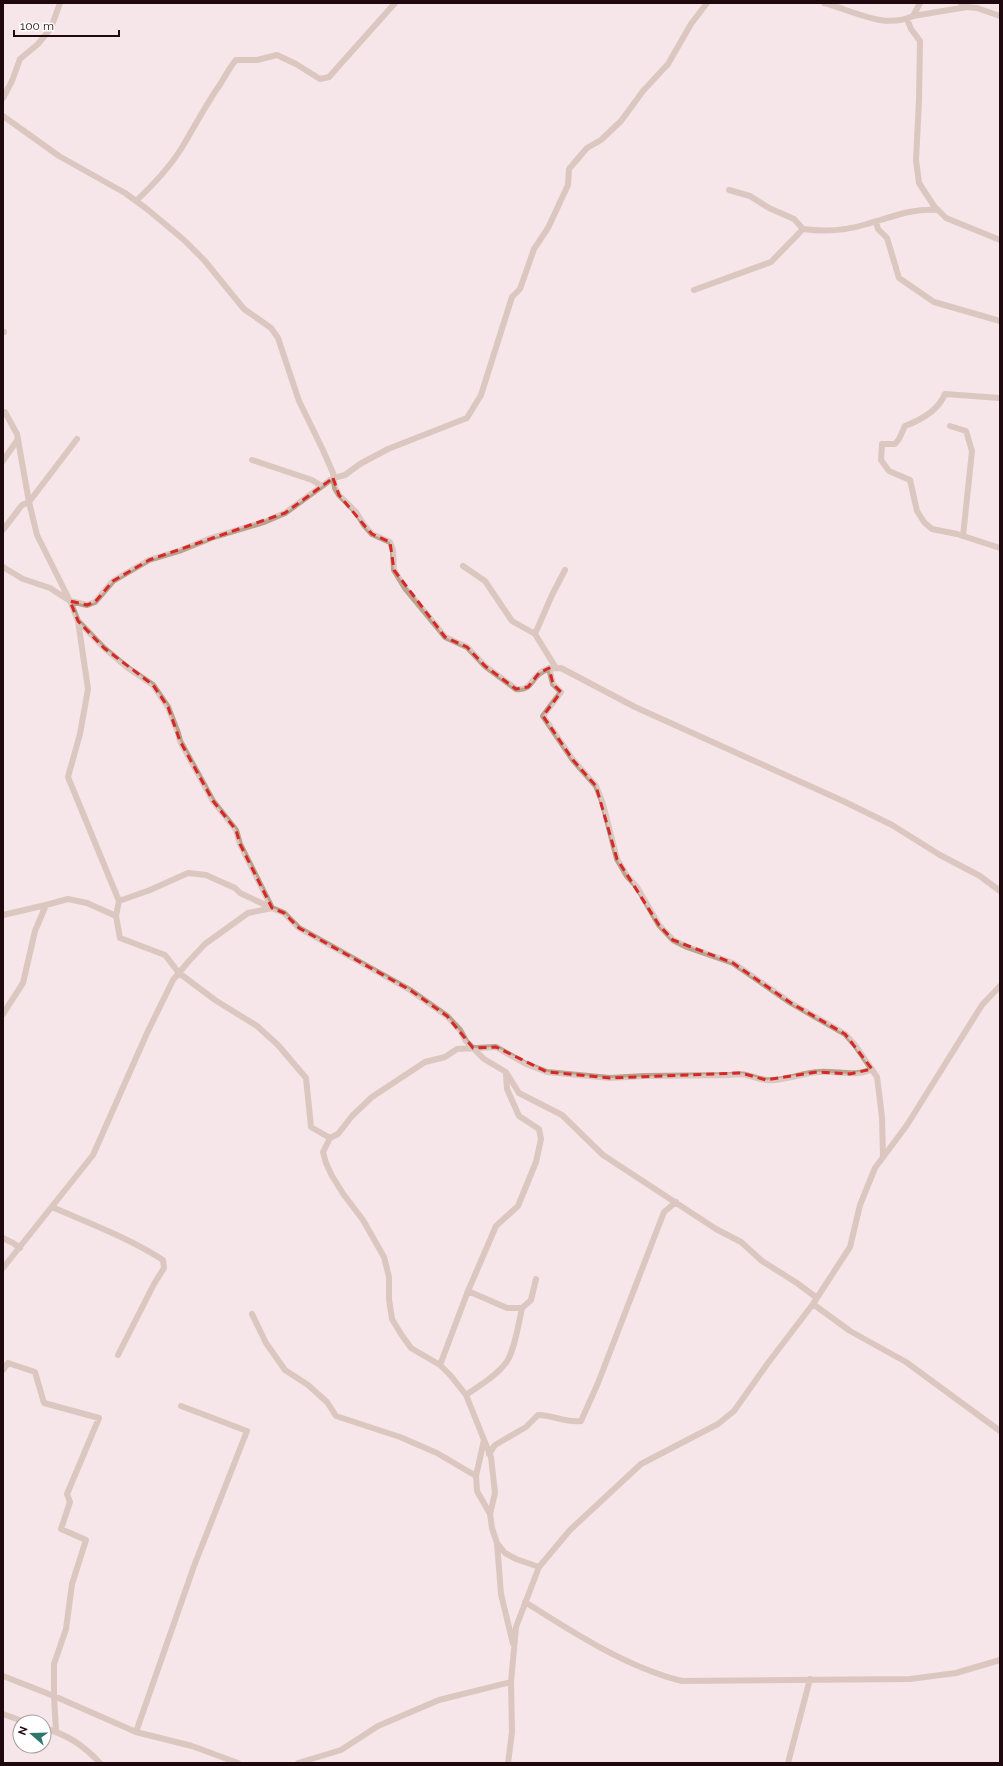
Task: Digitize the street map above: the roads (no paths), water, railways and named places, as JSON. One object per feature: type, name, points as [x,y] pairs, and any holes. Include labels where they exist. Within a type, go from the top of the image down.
[{"type":"street","points":[[3,98],[12,81],[20,59],[38,44],[51,28],[60,3]]},
{"type":"street","points":[[136,201],[151,186],[180,150],[204,107],[236,60],[257,60],[278,55],[320,79],[329,78],[395,3]]},
{"type":"street","points":[[3,567],[23,579],[50,588],[70,601],[87,605],[95,602],[113,581],[149,560],[179,551],[211,538],[264,522],[285,512],[333,478],[344,475],[360,464],[388,449],[467,418],[481,395],[512,297],[520,288],[534,249],[548,228],[568,185],[569,169],[588,148],[601,140],[622,121],[643,91],[668,64],[691,24],[708,3]]},
{"type":"street","points":[[824,3],[885,21],[967,7],[977,8],[1000,16]]},
{"type":"street","points":[[920,3],[910,17],[911,29],[920,41],[916,160],[919,183],[938,210],[946,218],[1000,240]]},
{"type":"street","points":[[961,3],[967,7]]},
{"type":"street","points":[[3,116],[60,156],[136,201],[184,240],[204,260],[244,309],[271,328],[278,338],[299,400],[322,448],[335,488],[339,495],[356,512],[372,534],[390,542],[393,550],[394,570],[405,588],[445,637],[467,647],[485,666],[516,689],[522,690],[528,687],[539,673],[549,668],[561,668],[635,707],[843,801],[892,825],[940,855],[980,876],[1000,891]]},
{"type":"street","points":[[729,190],[750,196],[769,208],[794,219],[803,229],[835,231],[876,222],[912,210],[938,210]]},
{"type":"street","points":[[876,222],[878,229],[887,238],[899,278],[934,302],[1000,322]]},
{"type":"street","points":[[694,290],[771,262],[803,229]]},
{"type":"street","points":[[1000,398],[968,397],[945,394],[941,404],[923,419],[905,426],[900,439],[895,444],[882,444],[881,460],[889,471],[910,480],[914,504],[924,522],[932,529],[963,536],[1000,548]]},
{"type":"street","points":[[3,414],[5,412],[17,434],[29,502],[37,535],[78,620],[88,689],[80,734],[68,777],[119,901],[116,916],[120,938],[165,955],[179,973],[215,1000],[257,1026],[278,1045],[306,1078],[312,1127],[330,1138]]},
{"type":"street","points":[[950,426],[966,431],[972,451],[963,536]]},
{"type":"street","points":[[3,461],[18,439]]},
{"type":"street","points":[[3,530],[22,505],[29,502],[77,439]]},
{"type":"street","points":[[252,460],[312,480],[320,486]]},
{"type":"street","points":[[463,566],[485,581],[512,621],[535,634],[556,668]]},
{"type":"street","points":[[535,634],[565,570]]},
{"type":"street","points":[[78,620],[104,648],[128,668],[153,685],[168,707],[180,741],[214,801],[236,830],[240,844],[272,908]]},
{"type":"street","points":[[549,668],[553,684],[561,692],[544,716],[573,760],[596,786],[603,804],[617,859],[627,876],[637,887],[659,925],[673,940],[687,947],[733,963],[791,1003],[845,1034],[855,1045],[877,1077],[881,1104],[883,1157]]},
{"type":"street","points":[[119,901],[150,890],[188,873],[206,875],[235,888],[240,893],[284,913],[299,928],[410,990],[447,1016],[460,1030],[466,1041],[484,1059],[506,1072],[519,1093],[562,1115],[603,1155],[716,1229],[741,1242],[762,1261],[797,1283],[815,1301],[850,1331],[906,1362],[1000,1431]]},
{"type":"street","points":[[3,915],[68,899],[87,904],[116,916]]},
{"type":"street","points":[[3,1014],[23,984],[35,931],[46,905]]},
{"type":"street","points":[[3,1268],[93,1155],[148,1031],[173,980],[205,944],[233,923],[248,913],[272,908]]},
{"type":"street","points":[[508,1763],[512,1732],[511,1682],[516,1627],[539,1567],[570,1530],[641,1464],[718,1424],[734,1411],[815,1301],[850,1247],[860,1205],[875,1168],[907,1125],[982,1005],[1000,986]]},
{"type":"street","points":[[490,1514],[495,1493],[494,1475],[489,1454],[466,1394],[440,1365],[411,1348],[392,1319],[389,1299],[389,1277],[384,1257],[363,1220],[344,1195],[326,1163],[323,1152],[330,1138],[338,1134],[352,1116],[372,1097],[424,1062],[445,1057],[457,1049],[496,1046],[526,1064],[547,1072],[610,1078],[730,1075],[741,1073],[766,1080],[817,1072],[850,1074],[864,1073],[872,1070]]},
{"type":"street","points":[[440,1365],[468,1291],[496,1226],[518,1206],[536,1162],[541,1139],[539,1129],[519,1116],[507,1089],[506,1072]]},
{"type":"street","points":[[489,1454],[495,1445],[526,1428],[538,1415],[547,1415],[573,1422],[581,1421],[598,1383],[664,1212],[676,1202]]},
{"type":"street","points":[[52,1207],[108,1231],[163,1260],[164,1268],[141,1308],[118,1355]]},
{"type":"street","points":[[3,1238],[13,1242],[20,1248]]},
{"type":"street","points":[[466,1394],[494,1376],[507,1363],[514,1344],[522,1308],[531,1300],[536,1279]]},
{"type":"street","points":[[468,1291],[507,1308],[522,1308]]},
{"type":"street","points":[[252,1314],[266,1344],[285,1370],[308,1384],[327,1402],[336,1416],[400,1437],[437,1453],[476,1476]]},
{"type":"street","points":[[3,1370],[8,1363],[34,1372],[44,1403],[99,1418],[67,1494],[70,1502],[61,1529],[86,1540],[72,1584],[66,1629],[54,1664],[56,1731]]},
{"type":"street","points":[[136,1732],[194,1566],[247,1431],[181,1406]]},
{"type":"street","points":[[484,1440],[476,1476],[477,1491],[490,1514],[492,1528],[497,1543],[501,1594],[513,1648]]},
{"type":"street","points":[[497,1543],[505,1553],[516,1559],[539,1567]]},
{"type":"street","points":[[525,1602],[568,1630],[630,1661],[670,1678],[682,1681],[910,1679],[939,1676],[1000,1660]]},
{"type":"street","points":[[3,1676],[54,1696],[136,1732],[192,1746],[238,1763]]},
{"type":"street","points":[[788,1763],[810,1679]]},
{"type":"street","points":[[298,1763],[342,1750],[378,1726],[439,1700],[511,1682]]},
{"type":"street","points":[[52,1730],[77,1741],[100,1763]]}]
